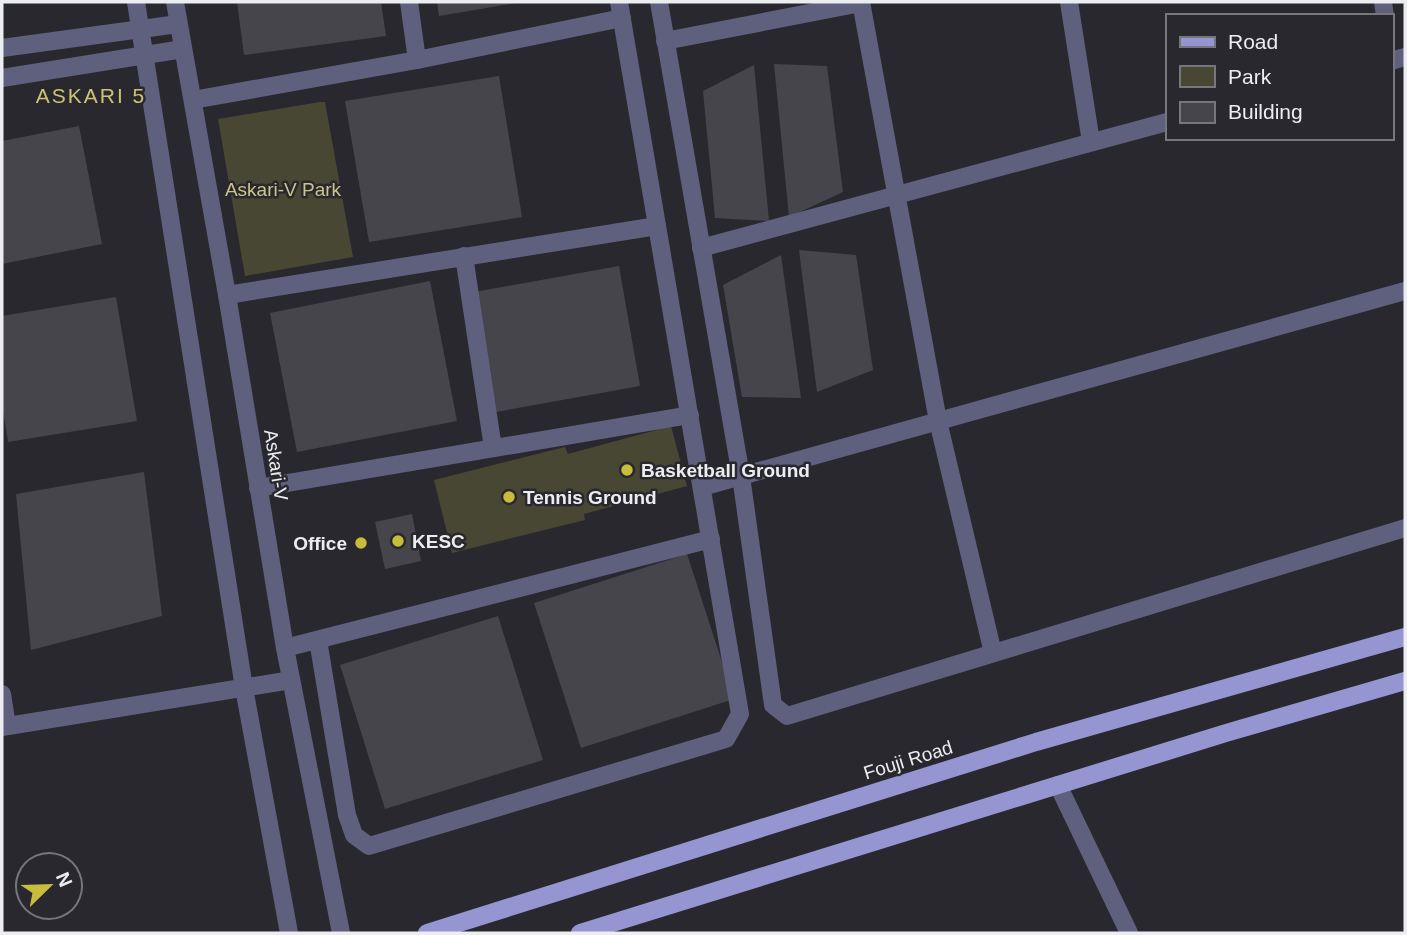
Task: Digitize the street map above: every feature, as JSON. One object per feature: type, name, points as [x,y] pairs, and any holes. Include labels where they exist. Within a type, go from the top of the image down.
[{"type":"main road","name":"Fouji Road","points":[[427,933],[1036,742],[1405,637]]},
{"type":"main road","points":[[580,933],[1405,681]]},
{"type":"street","points":[[136,2],[244,688],[289,933]]},
{"type":"street","name":"Askari-V","points":[[175,2],[285,648],[341,933]]},
{"type":"street","points":[[409,2],[417,60]]},
{"type":"street","points":[[659,2],[741,476],[773,705],[787,716],[1405,528]]},
{"type":"street","points":[[1069,2],[1091,142]]},
{"type":"street","points":[[665,41],[861,3],[938,421],[993,653]]},
{"type":"street","points":[[193,100],[417,60],[621,10],[740,714],[726,739],[369,846],[354,835],[347,814],[318,640]]},
{"type":"street","points":[[2,48],[178,24]]},
{"type":"street","points":[[2,78],[183,49]]},
{"type":"street","points":[[701,248],[1166,122]]},
{"type":"street","points":[[227,295],[657,226]]},
{"type":"street","points":[[464,256],[493,448]]},
{"type":"street","points":[[702,487],[1405,291]]},
{"type":"street","points":[[258,488],[690,415]]},
{"type":"street","points":[[285,648],[711,539]]},
{"type":"street","points":[[2,694],[4,727],[291,680]]},
{"type":"street","points":[[1058,785],[1129,933]]},
{"type":"green space","name":"Askari-V Park","points":[[325,102],[353,257],[245,276],[218,119]]},
{"type":"green space","name":"Tennis Ground","points":[[671,426],[687,486],[584,514],[585,520],[452,553],[434,480],[565,447],[568,454]]},
{"type":"building","points":[[237,2],[381,2],[386,36],[244,55]]},
{"type":"building","points":[[437,2],[516,2],[516,3],[439,16]]},
{"type":"building","points":[[774,64],[827,66],[843,192],[789,217]]},
{"type":"building","points":[[754,65],[769,221],[715,218],[703,91]]},
{"type":"building","points":[[499,76],[522,217],[369,242],[345,101]]},
{"type":"building","points":[[79,126],[102,244],[2,264],[2,141]]},
{"type":"building","points":[[799,250],[856,255],[873,370],[817,392]]},
{"type":"building","points":[[781,255],[801,398],[742,397],[723,285]]},
{"type":"building","points":[[619,266],[640,386],[496,412],[474,292]]},
{"type":"building","points":[[430,281],[457,421],[297,452],[270,313]]},
{"type":"building","points":[[116,297],[137,421],[8,442],[2,403],[2,316]]},
{"type":"building","points":[[144,472],[162,616],[31,650],[16,494]]},
{"type":"building","name":"KESC","points":[[412,514],[421,561],[385,569],[375,522]]},
{"type":"building","points":[[687,554],[734,699],[581,748],[534,603]]},
{"type":"building","points":[[498,616],[543,760],[385,809],[340,665]]},
{"type":"place","name":"Basketball Ground","points":[[627,470]]},
{"type":"place","name":"Tennis Ground","points":[[509,497]]},
{"type":"place","name":"KESC","points":[[398,541]]},
{"type":"place","name":"Office","points":[[361,543]]},
{"type":"district","name":"ASKARI 5","points":[[91,95]]}]
